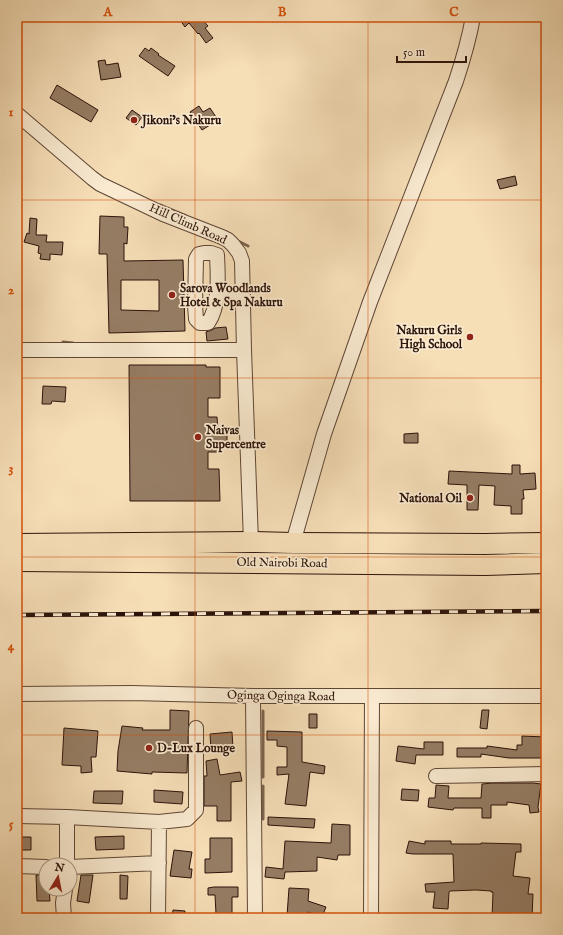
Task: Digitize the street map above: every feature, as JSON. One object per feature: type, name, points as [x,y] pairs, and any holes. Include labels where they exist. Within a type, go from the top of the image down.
[{"type":"highway","name":"Old Nairobi Road","points":[[17,544],[251,542],[485,544],[523,536],[546,540]]},
{"type":"highway","name":"Old Nairobi Road","points":[[17,561],[485,565],[546,563]]},
{"type":"highway","points":[[485,565],[546,572]]},
{"type":"street","points":[[293,543],[324,434],[370,302],[456,81],[471,31],[473,17]]},
{"type":"street","name":"Hill Climb Road","points":[[17,114],[100,184],[163,214],[222,237],[228,240],[239,253],[242,261],[251,542]]},
{"type":"street","points":[[217,294],[243,295]]},
{"type":"street","points":[[17,350],[244,350]]},
{"type":"street","name":"Oginga Oginga Road","points":[[17,694],[131,693],[254,696],[546,696]]},
{"type":"street","points":[[254,696],[255,918]]},
{"type":"street","points":[[371,918],[372,696]]},
{"type":"street","points":[[17,816],[159,822],[187,819],[196,810],[196,728]]},
{"type":"street","points":[[436,776],[546,774]]},
{"type":"street","points":[[67,817],[67,857]]},
{"type":"street","points":[[158,918],[159,822]]},
{"type":"street","points":[[78,867],[159,863]]},
{"type":"street","points":[[17,866],[38,867]]},
{"type":"street","points":[[64,897],[64,918]]},
{"type":"building","points":[[184,17],[200,17],[208,26],[205,28],[213,38],[206,43],[189,23],[185,27],[180,20]]},
{"type":"building","points":[[145,48],[149,51],[151,48],[159,54],[158,55],[175,66],[168,76],[139,56]]},
{"type":"building","points":[[105,60],[106,65],[118,63],[121,77],[101,80],[98,61]]},
{"type":"building","points":[[57,85],[98,110],[91,122],[50,98]]},
{"type":"building","points":[[199,106],[203,112],[210,108],[218,120],[202,130],[190,112]]},
{"type":"building","name":"Jikoni’s Nakuru","points":[[132,110],[142,117],[136,125],[126,118]]},
{"type":"building","points":[[515,176],[517,185],[500,189],[497,180]]},
{"type":"building","name":"Sarova Woodlands Hotel & Spa Nakuru","points":[[100,216],[124,217],[124,227],[128,227],[127,244],[124,243],[124,261],[183,260],[185,331],[109,333],[107,254],[99,254]],"holes":[[[121,280],[159,280],[159,311],[121,310]]]},
{"type":"building","points":[[30,218],[37,219],[36,235],[47,235],[46,242],[63,242],[62,255],[50,254],[50,260],[40,259],[41,254],[38,253],[39,246],[24,242],[27,233],[29,234]]},
{"type":"building","points":[[226,327],[228,339],[207,341],[206,332],[215,328]]},
{"type":"building","points":[[129,365],[206,365],[206,367],[220,367],[220,398],[208,398],[208,417],[217,417],[218,431],[227,431],[227,445],[218,445],[218,452],[208,452],[208,469],[219,469],[220,501],[130,501]]},
{"type":"building","points":[[43,386],[66,387],[65,402],[52,401],[51,404],[42,404]]},
{"type":"building","points":[[418,433],[418,443],[404,443],[404,434]]},
{"type":"building","points":[[512,465],[520,465],[520,474],[535,473],[536,489],[523,490],[524,499],[522,499],[522,514],[511,514],[511,506],[494,505],[495,486],[479,485],[478,510],[467,510],[467,485],[448,484],[449,471],[512,474]]},
{"type":"building","points":[[170,710],[189,711],[187,773],[152,772],[152,774],[117,771],[118,751],[122,726],[143,728],[142,730],[170,730]]},
{"type":"building","points":[[482,710],[489,710],[487,729],[480,728]]},
{"type":"building","points":[[309,714],[317,714],[317,728],[309,728]]},
{"type":"building","points":[[64,728],[98,731],[96,757],[91,757],[92,772],[81,773],[81,766],[62,765]]},
{"type":"building","points":[[267,731],[302,732],[302,762],[325,766],[324,774],[310,772],[306,806],[285,804],[289,774],[277,775],[277,767],[287,767],[287,747],[277,746],[277,740],[267,740]]},
{"type":"building","points":[[232,732],[233,748],[211,750],[210,734]]},
{"type":"building","points":[[522,736],[545,737],[544,746],[546,746],[546,757],[509,758],[481,754],[481,757],[457,757],[457,748],[487,748],[487,746],[517,750],[517,745],[522,745]]},
{"type":"building","points":[[424,742],[443,742],[443,755],[416,755],[415,764],[396,761],[398,746],[424,749]]},
{"type":"building","points":[[217,759],[220,775],[240,772],[242,781],[231,782],[231,821],[217,821],[217,806],[204,806],[204,776],[207,776],[206,761]]},
{"type":"building","points":[[482,784],[541,784],[538,807],[539,812],[530,813],[529,805],[507,802],[507,805],[491,805],[491,818],[482,818],[482,808],[454,808],[453,810],[428,807],[429,798],[435,798],[436,785],[449,786],[448,798],[481,798]]},
{"type":"building","points":[[402,789],[419,790],[418,801],[401,800]]},
{"type":"building","points":[[154,790],[183,792],[182,804],[154,802]]},
{"type":"building","points":[[94,791],[123,791],[122,804],[93,803]]},
{"type":"building","points":[[268,817],[315,819],[314,828],[268,825]]},
{"type":"building","points":[[332,824],[350,825],[350,855],[338,855],[337,860],[317,857],[317,871],[285,872],[284,879],[265,877],[266,867],[283,869],[285,841],[331,843]]},
{"type":"building","points":[[124,836],[124,849],[96,850],[95,837]]},
{"type":"building","points":[[17,837],[31,837],[31,850],[17,850]]},
{"type":"building","points":[[210,838],[232,838],[232,872],[205,873],[205,859],[210,859]]},
{"type":"building","points":[[409,841],[425,844],[425,841],[451,841],[451,844],[521,844],[521,852],[516,852],[513,876],[530,878],[528,894],[533,894],[532,918],[492,918],[493,892],[491,891],[450,891],[448,909],[433,908],[435,892],[426,892],[425,884],[454,882],[453,854],[406,853]]},
{"type":"building","points":[[174,850],[192,852],[189,869],[192,869],[191,878],[170,876]]},
{"type":"building","points":[[36,875],[38,875],[38,897],[50,897],[50,901],[37,901]]},
{"type":"building","points":[[81,875],[93,875],[89,903],[77,901]]},
{"type":"building","points":[[120,875],[128,876],[127,899],[120,899]]},
{"type":"building","points":[[238,887],[238,897],[232,897],[232,918],[222,918],[222,914],[216,914],[215,895],[208,895],[208,888]]},
{"type":"building","points":[[289,888],[309,889],[308,901],[326,907],[322,917],[308,912],[307,918],[287,916]]},
{"type":"building","points":[[173,910],[185,911],[184,918],[172,918]]},
{"type":"waterway","points":[[160,205],[186,216]]},
{"type":"waterway","points":[[236,240],[248,246]]},
{"type":"waterway","points":[[63,342],[73,343]]},
{"type":"waterway","points":[[263,711],[263,777]]},
{"type":"waterway","points":[[263,786],[263,819]]},
{"type":"railway","points":[[17,615],[546,611]]},
{"type":"place","name":"Jikoni’s Nakuru","points":[[134,120]]},
{"type":"place","name":"Sarova Woodlands Hotel & Spa Nakuru","points":[[172,295]]},
{"type":"place","name":"Nakuru Girls High School","points":[[470,337]]},
{"type":"place","name":"Naivas Supercentre","points":[[198,437]]},
{"type":"place","name":"National Oil","points":[[470,498]]},
{"type":"place","name":"D-Lux Lounge","points":[[149,748]]}]
